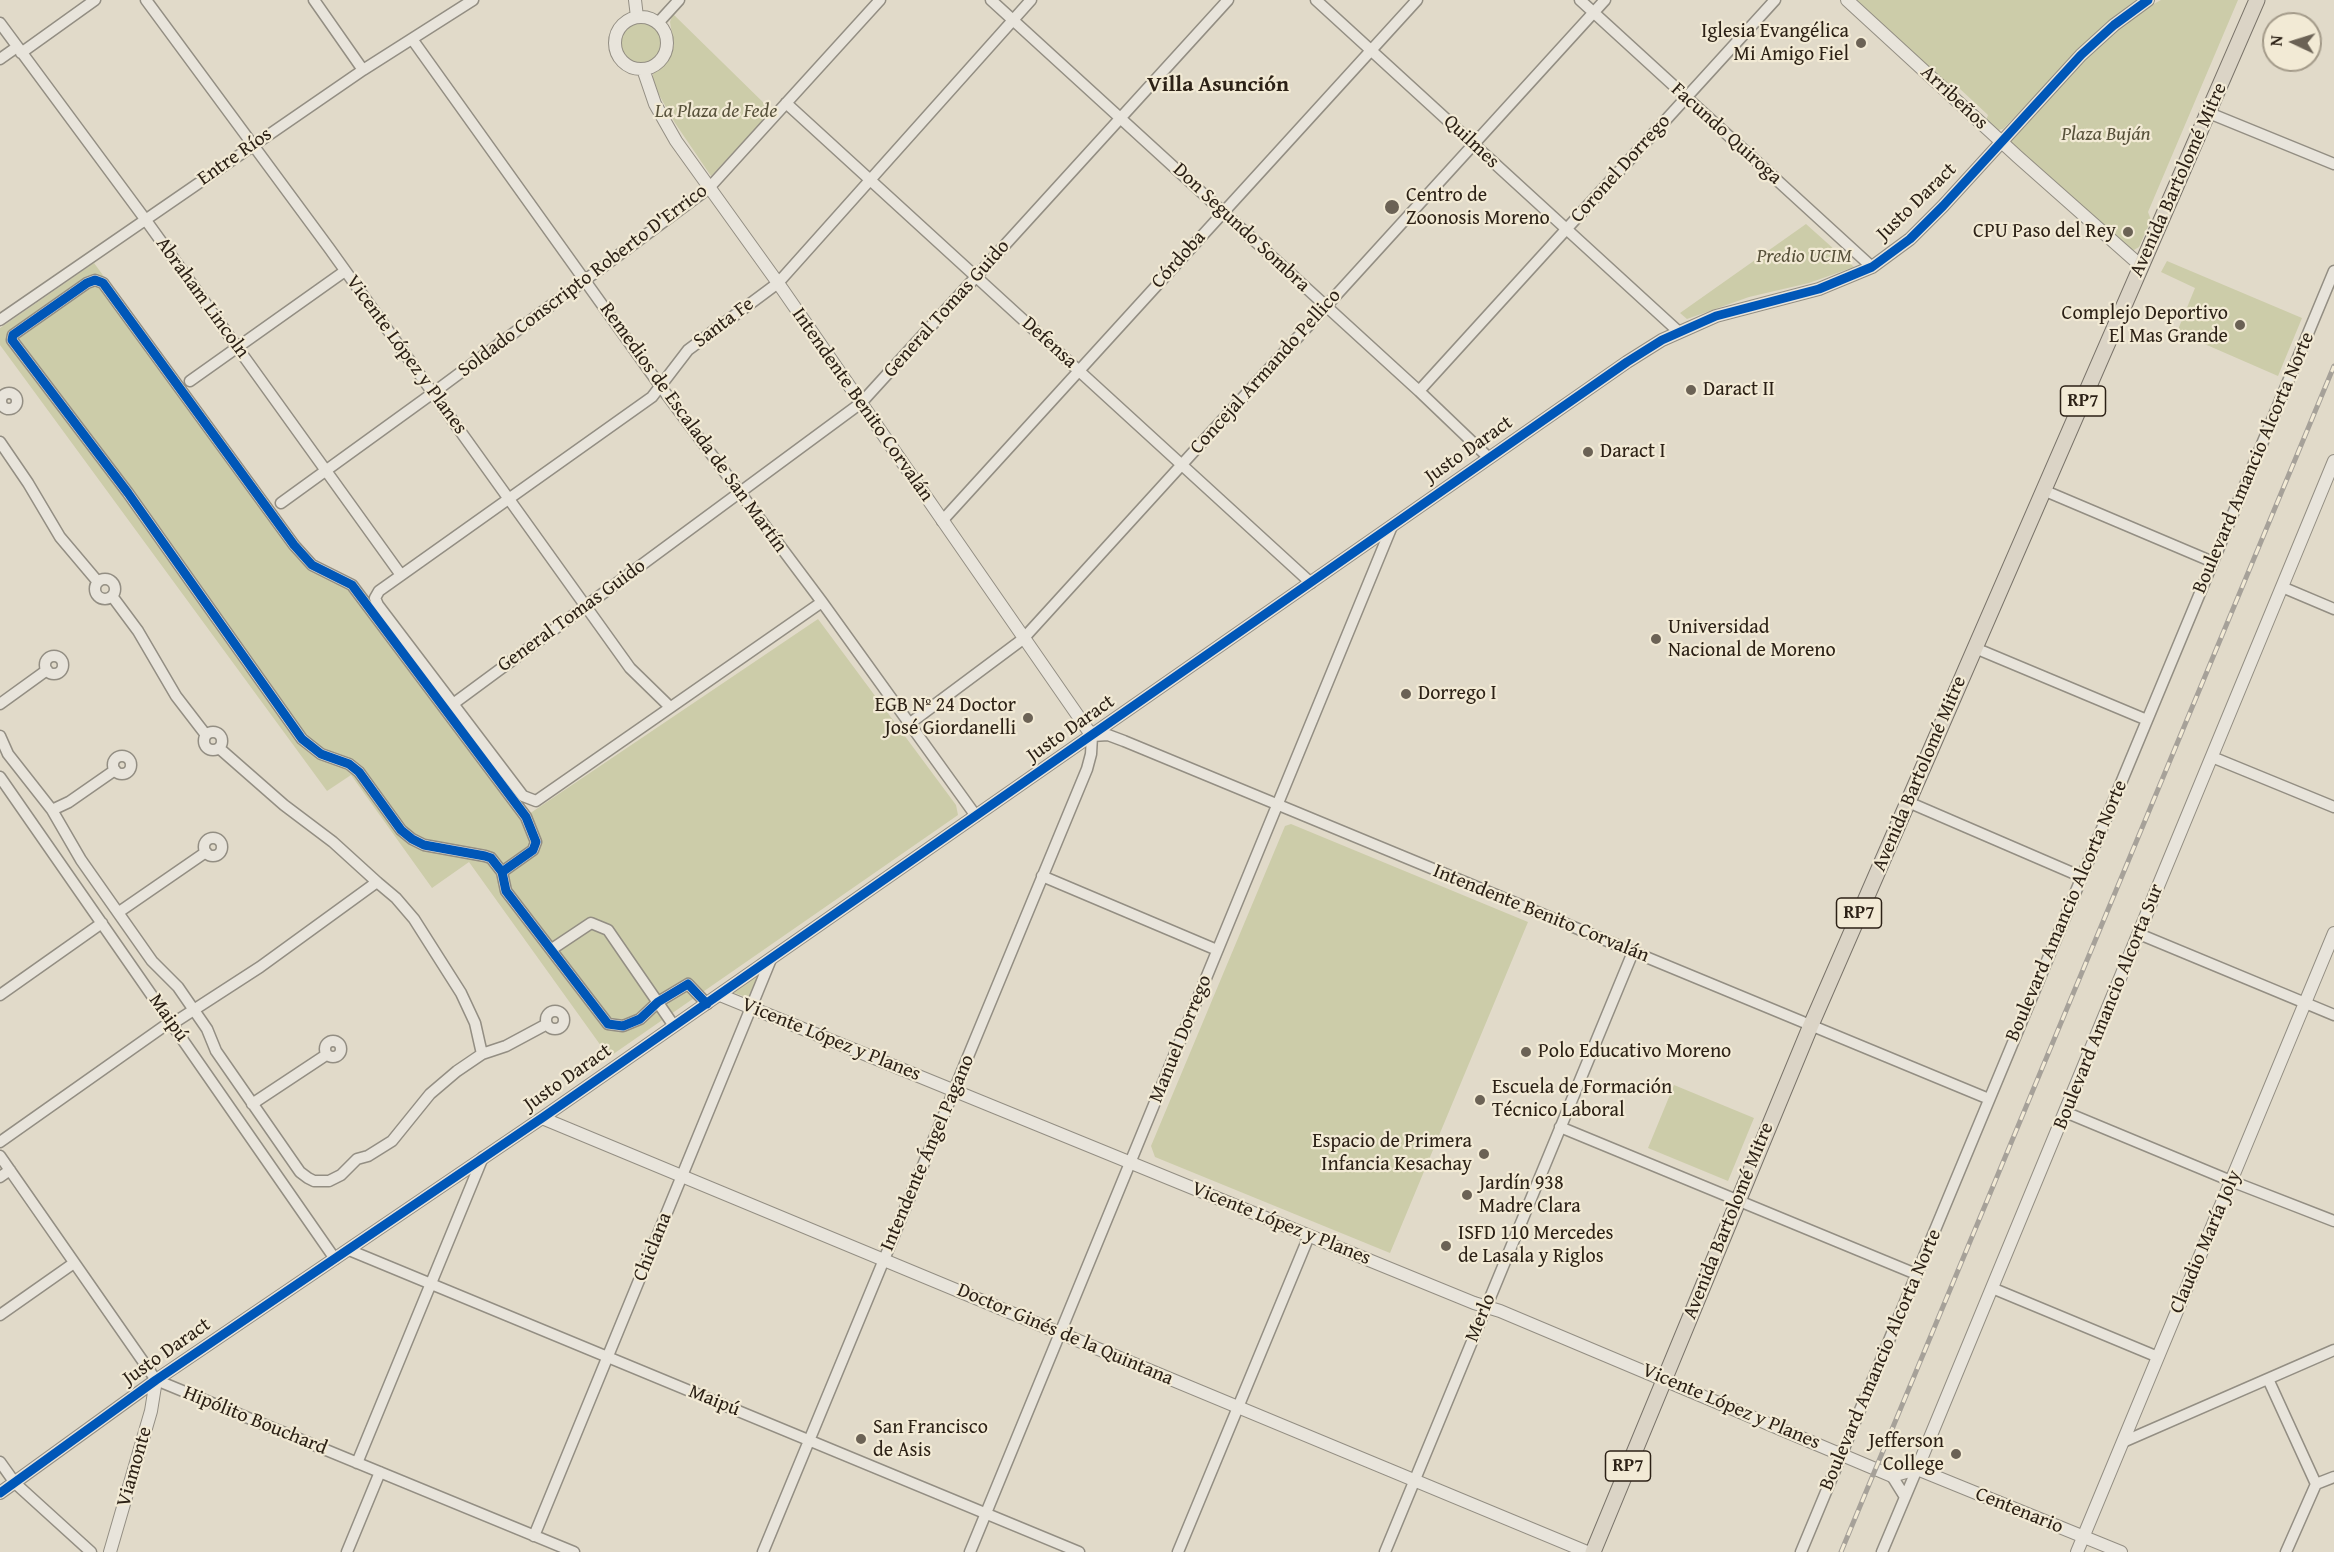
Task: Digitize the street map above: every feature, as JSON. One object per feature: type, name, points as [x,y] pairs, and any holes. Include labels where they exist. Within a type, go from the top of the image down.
[{"type":"main road","name":"Avenida Bartolomé Mitre","points":[[1593,1552],[1810,1025],[2257,0]]},
{"type":"street","points":[[0,59],[19,50],[95,0]]},
{"type":"street","name":"Vicente López y Planes","points":[[146,0],[253,144],[630,668],[670,707]]},
{"type":"street","points":[[314,0],[363,70]]},
{"type":"street","name":"Entre Ríos","points":[[0,320],[253,144],[473,0]]},
{"type":"street","points":[[635,0],[637,17]]},
{"type":"street","points":[[658,23],[679,0]]},
{"type":"street","name":"Soldado Conscripto Roberto D'Errico","points":[[281,502],[433,393],[709,188],[880,0]]},
{"type":"street","name":"Don Segundo Sombra","points":[[991,0],[1489,458]]},
{"type":"street","name":"Santa Fe","points":[[453,704],[378,605],[375,598],[379,591],[652,397],[688,350],[778,283],[1031,0]]},
{"type":"street","name":"General Tomas Guido","points":[[453,704],[861,403],[1228,0]]},
{"type":"street","name":"Quilmes","points":[[1316,0],[1679,332]]},
{"type":"street","name":"Córdoba","points":[[942,521],[1417,0]]},
{"type":"street","name":"Facundo Quiroga","points":[[1580,0],[1872,267]]},
{"type":"street","name":"Concejal Armando Pellico","points":[[909,724],[1023,639],[1605,0]]},
{"type":"street","name":"Coronel Dorrego","points":[[1419,392],[1775,0]]},
{"type":"street","name":"Arribeños","points":[[1847,0],[2001,142],[2142,266]]},
{"type":"street","name":"Justo Daract","points":[[0,1494],[156,1380],[543,1118],[1627,362],[1679,332],[1716,316],[1819,289],[1872,267],[1910,238],[2081,55],[2114,25],[2148,0]]},
{"type":"street","points":[[637,17],[646,17],[658,23],[667,38],[664,55],[659,62],[643,69],[626,64],[619,58],[615,40],[623,24],[637,17]]},
{"type":"street","name":"Abraham Lincoln","points":[[0,23],[145,219],[401,575]]},
{"type":"street","name":"Remedios de Escalada de San Martín","points":[[412,39],[661,387],[822,602],[976,816]]},
{"type":"street","name":"Intendente Benito Corvalán","points":[[643,69],[655,104],[676,141],[778,283],[1092,736],[1108,735],[1124,741],[1989,1099]]},
{"type":"street","name":"Defensa","points":[[786,103],[1311,583]]},
{"type":"street","points":[[2209,113],[2334,164]]},
{"type":"street","points":[[190,381],[345,271]]},
{"type":"street","name":"Boulevard Amancio Alcorta Norte","points":[[1801,1552],[2334,271]]},
{"type":"street","points":[[502,872],[533,850],[536,842],[526,817],[351,585],[312,565],[294,545],[103,283],[95,280],[87,283],[14,335],[12,340],[128,492],[302,740],[321,754],[349,764],[359,772],[401,830],[412,838],[424,844],[491,858],[502,872],[506,891],[608,1024],[623,1026],[640,1019],[658,1002],[688,984],[707,1004]]},
{"type":"street","points":[[0,442],[60,537],[98,582],[95,588],[96,595],[102,599],[112,597],[138,631],[176,696],[206,735],[214,732],[219,735],[221,743],[219,748],[284,805],[333,842],[396,898],[414,919],[460,993],[475,1023],[482,1054]]},
{"type":"street","name":"Boulevard Amancio Alcorta Sur","points":[[1882,1552],[2334,461]]},
{"type":"street","points":[[2043,490],[2213,562]]},
{"type":"street","name":"Manuel Dorrego","points":[[970,1552],[1392,526]]},
{"type":"street","points":[[2282,587],[2334,609]]},
{"type":"street","points":[[453,704],[523,796],[536,801],[822,602]]},
{"type":"street","points":[[1975,648],[2147,720]]},
{"type":"street","points":[[0,704],[46,670]]},
{"type":"street","points":[[0,736],[8,754],[52,810],[81,860],[152,961],[173,980],[194,1010],[207,1029],[216,1051],[252,1104],[300,1172],[314,1181],[329,1181],[341,1175],[357,1159],[368,1156],[392,1141],[430,1094],[482,1054],[506,1046],[547,1024]]},
{"type":"street","name":"Intendente Ángel Pagano","points":[[763,1552],[1042,876],[1091,754],[1092,736]]},
{"type":"street","points":[[2212,757],[2334,807]]},
{"type":"street","points":[[52,810],[69,802],[114,770]]},
{"type":"street","name":"Maipú","points":[[0,777],[335,1259]]},
{"type":"street","points":[[1908,801],[2082,877]]},
{"type":"street","points":[[119,912],[206,852]]},
{"type":"street","points":[[1042,876],[1217,950]]},
{"type":"street","points":[[0,1142],[171,1023],[260,966],[377,882]]},
{"type":"street","points":[[0,994],[102,923]]},
{"type":"street","points":[[552,949],[591,923],[608,930],[674,1026]]},
{"type":"street","name":"Claudio María Joly","points":[[2077,1552],[2334,933]]},
{"type":"street","points":[[2139,934],[2334,1015]]},
{"type":"street","name":"Merlo","points":[[1385,1552],[1633,952]]},
{"type":"street","name":"Chiclana","points":[[534,1536],[771,958]]},
{"type":"street","name":"Vicente López y Planes","points":[[720,995],[1664,1379],[1892,1476]]},
{"type":"street","points":[[252,1104],[326,1054]]},
{"type":"street","points":[[2065,1112],[2334,1221]]},
{"type":"street","name":"Doctor Ginés de la Quintana","points":[[543,1118],[1587,1552]]},
{"type":"street","points":[[1560,1127],[1916,1274]]},
{"type":"street","points":[[0,1156],[156,1380]]},
{"type":"street","points":[[357,1463],[483,1157]]},
{"type":"street","points":[[0,1177],[10,1170]]},
{"type":"street","points":[[1178,1552],[1310,1236]]},
{"type":"street","name":"Maipú","points":[[349,1250],[1079,1552]]},
{"type":"street","points":[[0,1315],[74,1263]]},
{"type":"street","points":[[1992,1288],[2158,1357]]},
{"type":"street","points":[[2123,1442],[2334,1350]]},
{"type":"street","points":[[2268,1379],[2316,1484]]},
{"type":"street","name":"Hipólito Bouchard","points":[[156,1380],[534,1536],[554,1548],[574,1552]]},
{"type":"street","name":"Viamonte","points":[[110,1552],[151,1411],[156,1380]]},
{"type":"street","points":[[0,1462],[15,1483],[91,1552]]},
{"type":"street","points":[[1905,1497],[1892,1476],[1917,1469]]},
{"type":"street","name":"Centenario","points":[[1917,1469],[2121,1552]]},
{"type":"street","points":[[347,1552],[380,1472]]},
{"type":"street","points":[[2286,1552],[2316,1484],[2334,1477]]},
{"type":"green space","name":"Plaza Buján","points":[[1857,0],[2137,0],[2092,37],[2003,129],[1998,130],[1986,121],[1988,115],[1960,89],[1954,92]]},
{"type":"green space","name":"Plaza Buján","points":[[2161,0],[2238,0],[2148,212],[2151,220],[2139,247],[2134,250],[2129,249],[2009,140],[2057,86],[2104,40]]},
{"type":"green space","name":"La Plaza de Fede","points":[[673,14],[772,111],[711,176],[675,123],[653,79],[653,74],[667,60],[674,45],[670,22]]},
{"type":"green space","points":[[636,17],[646,17],[656,21],[663,28],[667,43],[663,58],[656,65],[646,69],[636,69],[626,65],[619,58],[615,48],[615,38],[619,28],[626,21]]},
{"type":"green space","name":"Predio UCIM","points":[[1806,224],[1854,267],[1809,283],[1749,297],[1687,319],[1680,313]]},
{"type":"green space","name":"Complejo Deportivo El Mas Grande","points":[[2167,261],[2302,318],[2278,376],[2177,332],[2195,288],[2161,272]]},
{"type":"green space","points":[[94,263],[313,562],[357,584],[529,814],[818,619],[956,805],[958,815],[609,1057],[469,862],[432,888],[351,775],[327,791],[0,345],[0,328]]},
{"type":"green space","points":[[1291,824],[1528,922],[1390,1253],[1155,1157],[1151,1146],[1285,826]]},
{"type":"green space","points":[[758,974],[748,998],[732,992]]},
{"type":"green space","points":[[1674,1085],[1754,1118],[1728,1181],[1648,1148]]},
{"type":"railway","points":[[1841,1552],[2334,366]]},
{"type":"cycle path","points":[[0,1493],[156,1380],[542,1118],[1627,362],[1662,340],[1716,316],[1819,289],[1872,267],[1910,239],[1943,206],[2081,55],[2114,25],[2148,0]]},
{"type":"cycle path","points":[[502,872],[491,858],[424,845],[412,839],[401,830],[359,772],[349,764],[321,754],[302,739],[128,493],[12,340],[13,335],[87,283],[95,280],[103,283],[294,545],[312,565],[352,585],[526,817],[536,842],[533,850],[502,872],[506,891],[608,1024],[623,1026],[640,1019],[658,1002],[688,984],[707,1004]]},
{"type":"place","name":"Iglesia Evangélica Mi Amigo Fiel","points":[[1861,43]]},
{"type":"place","name":"Centro de Zoonosis Moreno","points":[[1392,207]]},
{"type":"place","name":"CPU Paso del Rey","points":[[2128,232]]},
{"type":"place","name":"Complejo Deportivo El Mas Grande","points":[[2240,325]]},
{"type":"place","name":"Daract II","points":[[1691,390]]},
{"type":"place","name":"Daract I","points":[[1588,452]]},
{"type":"place","name":"Universidad Nacional de Moreno","points":[[1656,639]]},
{"type":"place","name":"Dorrego I","points":[[1406,694]]},
{"type":"place","name":"EGB Nº 24 Doctor José Giordanelli","points":[[1028,718]]},
{"type":"place","name":"Polo Educativo Moreno","points":[[1526,1052]]},
{"type":"place","name":"Escuela de Formación Técnico Laboral","points":[[1480,1100]]},
{"type":"place","name":"Espacio de Primera Infancia Kesachay","points":[[1484,1154]]},
{"type":"place","name":"Jardín 938 Madre Clara","points":[[1467,1195]]},
{"type":"place","name":"ISFD 110 Mercedes de Lasala y Riglos","points":[[1446,1246]]},
{"type":"place","name":"San Francisco de Asis","points":[[861,1439]]},
{"type":"place","name":"Jefferson College","points":[[1956,1454]]},
{"type":"district","name":"Villa Asunción","points":[[1218,85]]}]
